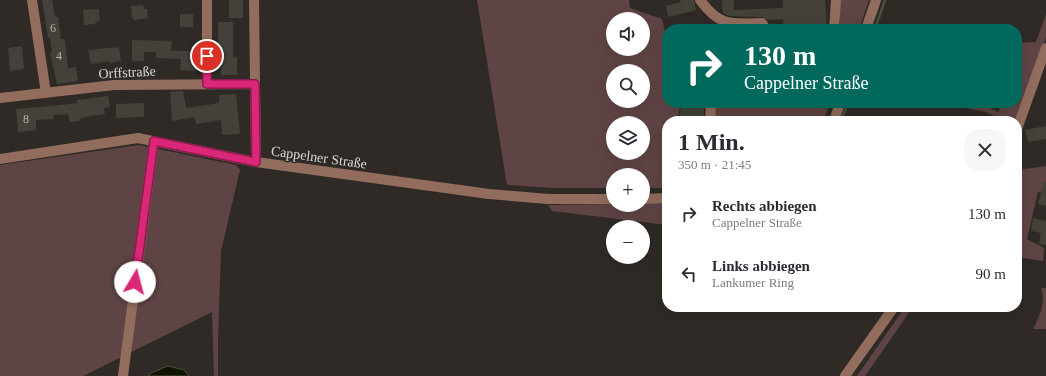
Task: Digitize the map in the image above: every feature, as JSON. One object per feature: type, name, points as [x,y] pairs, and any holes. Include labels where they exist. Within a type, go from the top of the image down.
[{"type":"street","points":[[32,0],[46,93]]},
{"type":"street","points":[[206,0],[207,84]]},
{"type":"street","points":[[254,0],[256,162]]},
{"type":"street","points":[[700,0],[715,16],[730,24],[763,24]]},
{"type":"street","points":[[834,24],[836,0]]},
{"type":"street","points":[[868,24],[876,0]]},
{"type":"street","points":[[1022,116],[1046,48]]},
{"type":"street","name":"Orffstraße","points":[[0,98],[114,85],[255,84]]},
{"type":"street","name":"Cappelner Straße","points":[[0,159],[138,138],[256,162],[323,173],[503,196],[548,199],[606,199]]},
{"type":"street","points":[[123,376],[154,141]]},
{"type":"street","points":[[650,199],[662,198]]},
{"type":"street","points":[[845,376],[890,312]]},
{"type":"shaded area","points":[[477,0],[629,0],[630,8],[642,12],[606,12],[606,56],[650,56],[650,15],[662,19],[662,108],[680,108],[679,116],[662,116],[662,188],[650,188],[650,168],[606,168],[606,188],[554,188],[507,185]]},
{"type":"shaded area","points":[[840,0],[869,0],[861,24],[840,24]]},
{"type":"shaded area","points":[[1046,14],[1046,37],[1022,104],[1022,43],[1036,42]]},
{"type":"shaded area","points":[[714,108],[828,108],[825,116],[713,116]]},
{"type":"shaded area","points":[[966,108],[990,108],[998,112],[1000,108],[1021,108],[1018,116],[994,116],[986,112]]},
{"type":"shaded area","points":[[139,145],[236,165],[240,170],[221,251],[218,376],[214,376],[212,312],[83,376],[0,376],[0,165]]},
{"type":"shaded area","points":[[1046,166],[1046,191],[1038,192],[1027,239],[1044,248],[1043,261],[1022,258],[1022,169]]},
{"type":"shaded area","points":[[650,203],[662,203],[662,224],[650,223],[650,220],[626,220],[552,211],[548,205],[606,204],[606,212],[650,212]]},
{"type":"shaded area","points":[[1041,288],[1046,288],[1046,329],[1033,329],[1043,303]]},
{"type":"shaded area","points":[[902,312],[910,312],[865,376],[857,376]]},
{"type":"shaded area","points":[[168,366],[184,370],[189,376],[148,376],[151,373]]},
{"type":"building","points":[[42,0],[52,0],[55,17],[58,17],[61,39],[65,39],[68,68],[76,67],[78,81],[57,84],[50,53],[52,52],[50,38],[48,38]]},
{"type":"building","points":[[229,0],[243,0],[243,18],[229,18]]},
{"type":"building","points":[[680,0],[694,0],[696,10],[668,17],[666,6],[681,2]]},
{"type":"building","points":[[722,0],[734,0],[734,10],[783,8],[783,0],[825,0],[827,24],[784,24],[783,19],[768,20],[762,17],[729,16],[723,13]]},
{"type":"building","points":[[143,5],[144,9],[147,9],[148,18],[134,20],[132,18],[131,6]]},
{"type":"building","points":[[99,9],[100,21],[95,21],[96,24],[84,25],[83,10]]},
{"type":"building","points":[[180,14],[193,14],[193,27],[180,27]]},
{"type":"building","points":[[218,22],[233,22],[233,57],[237,57],[237,75],[221,75],[221,52],[218,52]]},
{"type":"building","points":[[132,40],[172,41],[171,51],[197,51],[196,71],[180,70],[181,59],[156,58],[156,52],[144,52],[144,61],[132,61]]},
{"type":"building","points":[[22,46],[24,69],[10,71],[8,48]]},
{"type":"building","points":[[119,47],[121,61],[91,64],[88,50]]},
{"type":"building","points":[[183,91],[186,108],[219,103],[219,95],[236,94],[240,134],[222,135],[221,120],[196,124],[195,117],[172,121],[170,92]]},
{"type":"building","points":[[108,96],[110,107],[104,108],[105,114],[90,116],[79,119],[80,121],[70,122],[68,114],[53,115],[54,119],[36,120],[36,130],[18,132],[16,109],[77,103],[77,100]]},
{"type":"building","points":[[144,103],[144,117],[116,118],[116,104]]},
{"type":"building","points":[[681,108],[704,108],[704,116],[680,116]]},
{"type":"building","points":[[1046,126],[1046,139],[1028,142],[1025,130]]},
{"type":"building","points":[[1044,181],[1046,182],[1046,206],[1038,204]]},
{"type":"building","points":[[1033,218],[1046,221],[1046,245],[1039,244],[1041,233],[1031,231]]},
{"type":"waterway","points":[[877,24],[885,0]]},
{"type":"waterway","points":[[843,116],[846,108]]},
{"type":"route","points":[[135,282],[154,141],[256,162],[255,84],[207,84],[207,56]]}]
